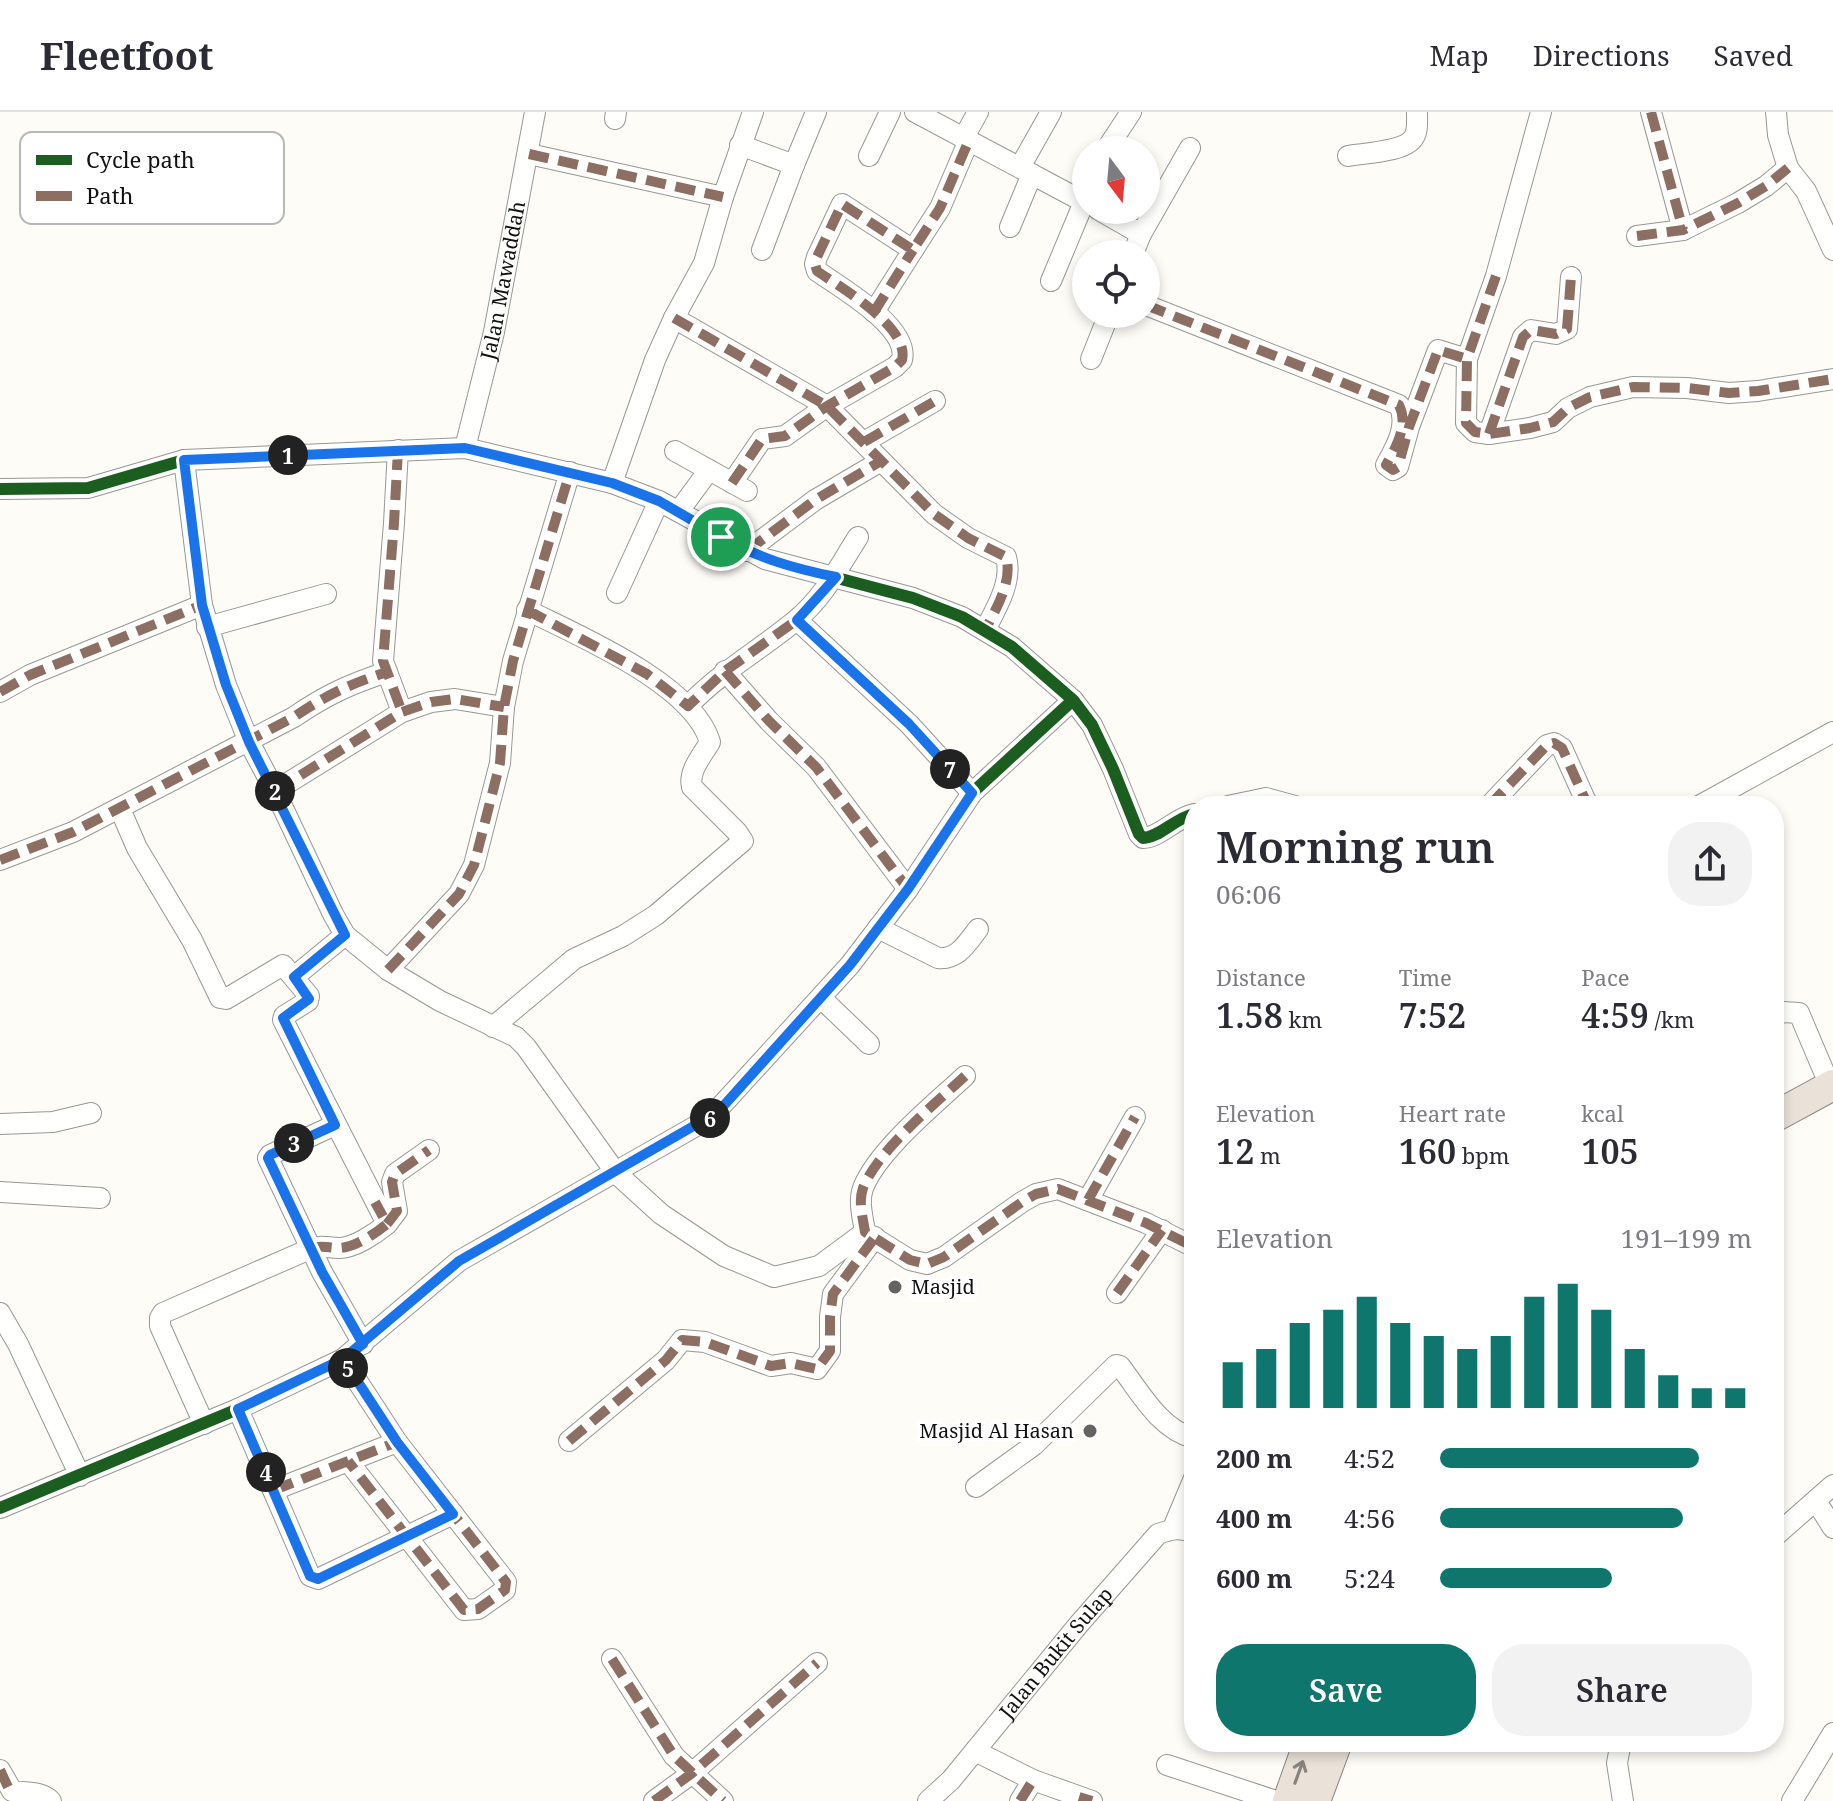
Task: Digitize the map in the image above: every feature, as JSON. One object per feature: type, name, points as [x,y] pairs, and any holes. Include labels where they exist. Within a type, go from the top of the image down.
[{"type":"highway","points":[[1784,1113],[1832,1092]]},
{"type":"highway","points":[[1784,1128],[1832,1092]]},
{"type":"highway","points":[[1288,1801],[1305,1752]]},
{"type":"highway","points":[[1315,1801],[1333,1752]]},
{"type":"street","name":"Jalan Mawaddah","points":[[465,448],[494,332],[535,112]]},
{"type":"street","points":[[612,483],[655,360],[704,263],[753,112]]},
{"type":"street","points":[[762,250],[816,112]]},
{"type":"street","points":[[869,156],[890,112]]},
{"type":"street","points":[[915,112],[1072,192]]},
{"type":"street","points":[[874,312],[940,208],[978,112]]},
{"type":"street","points":[[1010,227],[1026,171],[1051,112]]},
{"type":"street","points":[[1115,136],[1131,112]]},
{"type":"street","points":[[1348,156],[1399,148],[1409,143],[1415,135],[1417,112]]},
{"type":"street","points":[[1541,112],[1496,276],[1467,359],[1466,423],[1475,432],[1489,434],[1553,422],[1568,408],[1590,397],[1633,387],[1729,393],[1833,379]]},
{"type":"street","points":[[1651,112],[1683,230]]},
{"type":"street","points":[[1776,112],[1778,135],[1788,168],[1806,191],[1833,250]]},
{"type":"street","points":[[740,145],[794,165]]},
{"type":"street","points":[[1139,240],[1190,148]]},
{"type":"street","points":[[529,154],[723,197]]},
{"type":"street","points":[[1637,236],[1683,230],[1747,198],[1788,168]]},
{"type":"street","points":[[675,451],[739,487],[762,439],[785,436],[902,360],[903,346],[874,312],[817,271],[815,264],[839,206],[847,205],[913,250]]},
{"type":"street","points":[[1051,281],[1075,224]]},
{"type":"street","points":[[1126,224],[1141,234]]},
{"type":"street","points":[[1489,434],[1523,337],[1531,330],[1556,334],[1567,329],[1571,277]]},
{"type":"street","points":[[1160,311],[1399,405],[1402,412],[1401,434],[1386,465],[1393,470],[1398,467],[1409,427],[1438,350],[1467,359]]},
{"type":"street","points":[[674,318],[827,406],[934,514],[968,538],[1006,557],[1007,577],[998,606],[985,630]]},
{"type":"street","points":[[1091,359],[1103,328]]},
{"type":"street","points":[[864,442],[935,401]]},
{"type":"street","points":[[0,489],[88,488],[164,463],[184,460],[465,448],[612,483],[659,501],[747,551],[783,566],[913,598],[962,617],[985,630],[1012,647],[1073,700],[1092,725],[1143,838],[1154,837],[1184,816]]},
{"type":"street","points":[[398,450],[383,661],[402,712]]},
{"type":"street","points":[[184,460],[202,605],[226,685],[249,742],[345,935],[388,970],[440,1001],[516,1037],[616,1173],[661,1214],[724,1256],[774,1277],[819,1266],[873,1236]]},
{"type":"street","points":[[747,551],[815,500],[881,461]]},
{"type":"street","points":[[679,511],[709,470]]},
{"type":"street","points":[[388,970],[459,894],[469,878],[500,763],[504,707],[513,661],[570,472]]},
{"type":"street","points":[[617,593],[659,501]]},
{"type":"street","points":[[688,706],[725,671],[797,620],[836,577],[858,537]]},
{"type":"street","points":[[207,627],[326,594]]},
{"type":"street","points":[[0,692],[30,675],[202,605]]},
{"type":"street","points":[[493,1027],[574,959],[623,936],[656,915],[743,841],[692,787],[693,770],[710,742],[688,706],[647,674],[527,610]]},
{"type":"street","points":[[797,620],[909,724],[972,793]]},
{"type":"street","points":[[725,671],[769,721],[816,767],[908,889]]},
{"type":"street","points":[[0,860],[73,832],[249,742],[343,687],[387,672]]},
{"type":"street","points":[[275,791],[402,712],[431,702],[455,699],[504,707]]},
{"type":"street","points":[[0,1508],[204,1424],[343,1359],[459,1261],[718,1112],[821,998],[878,928],[972,793],[1073,700]]},
{"type":"street","points":[[1717,796],[1833,732]]},
{"type":"street","points":[[1499,796],[1547,745],[1554,743],[1562,748],[1584,796]]},
{"type":"street","points":[[120,809],[137,848],[192,940],[220,998],[226,999],[283,965],[309,999],[283,1018],[387,1224]]},
{"type":"street","points":[[878,928],[938,958],[946,959],[956,955],[978,929]]},
{"type":"street","points":[[294,977],[345,935]]},
{"type":"street","points":[[821,998],[869,1044]]},
{"type":"street","points":[[1784,1012],[1799,1013],[1832,1092]]},
{"type":"street","points":[[965,1076],[908,1130],[875,1168],[864,1187],[861,1199],[873,1236],[910,1260],[927,1264],[944,1257],[1022,1202],[1058,1189],[1184,1242]]},
{"type":"street","points":[[0,1124],[53,1122],[91,1113]]},
{"type":"street","points":[[1088,1200],[1135,1117]]},
{"type":"street","points":[[335,1125],[268,1156],[322,1272],[363,1344]]},
{"type":"street","points":[[204,1424],[160,1326],[163,1313],[312,1248],[324,1245],[347,1247],[387,1224],[397,1211],[392,1182],[395,1174],[429,1150]]},
{"type":"street","points":[[0,1192],[100,1198]]},
{"type":"street","points":[[1117,1293],[1162,1230]]},
{"type":"street","points":[[569,1441],[666,1360],[682,1340],[705,1342],[771,1366],[791,1363],[817,1369],[830,1351],[833,1294],[873,1236]]},
{"type":"street","points":[[0,1313],[18,1344],[80,1476]]},
{"type":"street","points":[[343,1359],[397,1442],[506,1582],[505,1590],[478,1609],[464,1610],[348,1461]]},
{"type":"street","points":[[976,1487],[1034,1445],[1116,1365],[1120,1366],[1167,1425],[1184,1436]]},
{"type":"street","points":[[238,1409],[310,1576],[318,1579],[453,1514]]},
{"type":"street","points":[[274,1490],[397,1442]]},
{"type":"street","points":[[1784,1528],[1833,1485]]},
{"type":"street","points":[[1816,1501],[1833,1528]]},
{"type":"street","points":[[1184,1502],[1173,1528],[1184,1528]]},
{"type":"street","name":"Jalan Bukit Sulap","points":[[928,1801],[951,1780],[1079,1624],[1158,1534],[1173,1528]]},
{"type":"street","points":[[612,1659],[674,1756],[723,1801]]},
{"type":"street","points":[[654,1801],[691,1774],[817,1663]]},
{"type":"street","points":[[1792,1801],[1833,1733]]},
{"type":"street","points":[[975,1751],[1033,1780],[1092,1801]]},
{"type":"street","points":[[1619,1752],[1617,1763],[1623,1801]]},
{"type":"street","points":[[1167,1765],[1276,1801]]},
{"type":"street","points":[[0,1770],[12,1791],[36,1793],[51,1801]]},
{"type":"street","points":[[1020,1801],[1033,1780]]},
{"type":"marked path","points":[[1651,112],[1683,230]]},
{"type":"marked path","points":[[732,483],[762,439],[785,436],[902,360],[902,347],[885,322],[817,271],[817,257],[842,204],[913,250],[940,208],[969,140]]},
{"type":"marked path","points":[[529,154],[723,197]]},
{"type":"marked path","points":[[1637,236],[1683,230],[1738,203],[1788,168]]},
{"type":"marked path","points":[[874,312],[913,250]]},
{"type":"marked path","points":[[1496,276],[1467,359],[1466,423],[1475,432],[1489,434],[1553,422],[1568,408],[1590,397],[1633,387],[1729,393],[1833,379]]},
{"type":"marked path","points":[[1489,434],[1523,337],[1531,330],[1556,334],[1567,329],[1571,277]]},
{"type":"marked path","points":[[1160,311],[1399,405],[1402,428],[1386,465],[1393,470],[1398,467],[1409,427],[1438,350],[1467,359]]},
{"type":"marked path","points":[[674,318],[827,406],[934,514],[968,538],[1006,557],[1005,585],[985,630]]},
{"type":"marked path","points":[[864,442],[935,401]]},
{"type":"marked path","points":[[398,450],[383,661],[402,712]]},
{"type":"marked path","points":[[747,551],[815,500],[881,461]]},
{"type":"marked path","points":[[388,970],[459,894],[474,865],[500,763],[504,707],[513,661],[570,472]]},
{"type":"marked path","points":[[527,610],[647,674],[688,706],[725,671],[797,620],[836,577]]},
{"type":"marked path","points":[[0,692],[30,675],[202,605]]},
{"type":"marked path","points":[[797,620],[909,724],[972,793]]},
{"type":"marked path","points":[[725,671],[769,721],[816,767],[908,889]]},
{"type":"marked path","points":[[0,860],[73,832],[294,717],[328,696],[387,672]]},
{"type":"marked path","points":[[275,791],[402,712],[431,702],[455,699],[504,707]]},
{"type":"marked path","points":[[1499,796],[1547,745],[1554,743],[1562,748],[1584,796]]},
{"type":"marked path","points":[[965,1076],[908,1128],[870,1173],[861,1199],[865,1232],[910,1260],[927,1264],[944,1257],[1022,1202],[1036,1194],[1058,1189],[1146,1223],[1184,1242]]},
{"type":"marked path","points":[[1088,1200],[1135,1117]]},
{"type":"marked path","points":[[387,1224],[397,1211],[392,1182],[395,1174],[429,1150]]},
{"type":"marked path","points":[[312,1248],[345,1247],[377,1232],[387,1224],[375,1202]]},
{"type":"marked path","points":[[1117,1293],[1162,1230]]},
{"type":"marked path","points":[[569,1441],[666,1360],[682,1340],[705,1342],[771,1366],[791,1363],[817,1369],[830,1351],[833,1294],[875,1237]]},
{"type":"marked path","points":[[343,1359],[397,1442],[506,1582],[505,1590],[478,1609],[464,1610],[348,1461]]},
{"type":"marked path","points":[[238,1409],[310,1576],[318,1579],[453,1514]]},
{"type":"marked path","points":[[274,1490],[397,1442]]},
{"type":"marked path","points":[[612,1659],[674,1756],[723,1801]]},
{"type":"marked path","points":[[654,1801],[691,1774],[817,1663]]},
{"type":"marked path","points":[[0,1770],[8,1787]]},
{"type":"marked path","points":[[1020,1801],[1033,1780]]},
{"type":"marked path","points":[[1079,1797],[1092,1801]]},
{"type":"cycle path","points":[[0,489],[88,488],[184,460],[465,448],[612,483],[659,501],[765,559],[913,598],[962,617],[1012,647],[1073,700],[1092,725],[1143,838],[1155,835],[1184,818]]},
{"type":"cycle path","points":[[0,1508],[238,1409],[343,1359],[459,1261],[710,1118],[850,965],[908,889],[972,793],[1073,700]]},
{"type":"place","name":"Masjid","points":[[895,1287]]},
{"type":"place","name":"Masjid Al Hasan","points":[[1090,1431]]},
{"type":"route","points":[[721,537],[659,501],[612,483],[465,448],[184,460],[202,605],[226,685],[249,742],[345,935],[294,977],[309,999],[283,1018],[335,1125],[268,1158],[322,1272],[363,1344],[343,1359],[238,1409],[310,1576],[318,1579],[453,1514],[397,1442],[343,1359],[363,1344],[459,1261],[718,1112],[850,965],[908,889],[972,793],[909,724],[797,620],[836,577],[783,566],[721,537]]}]
